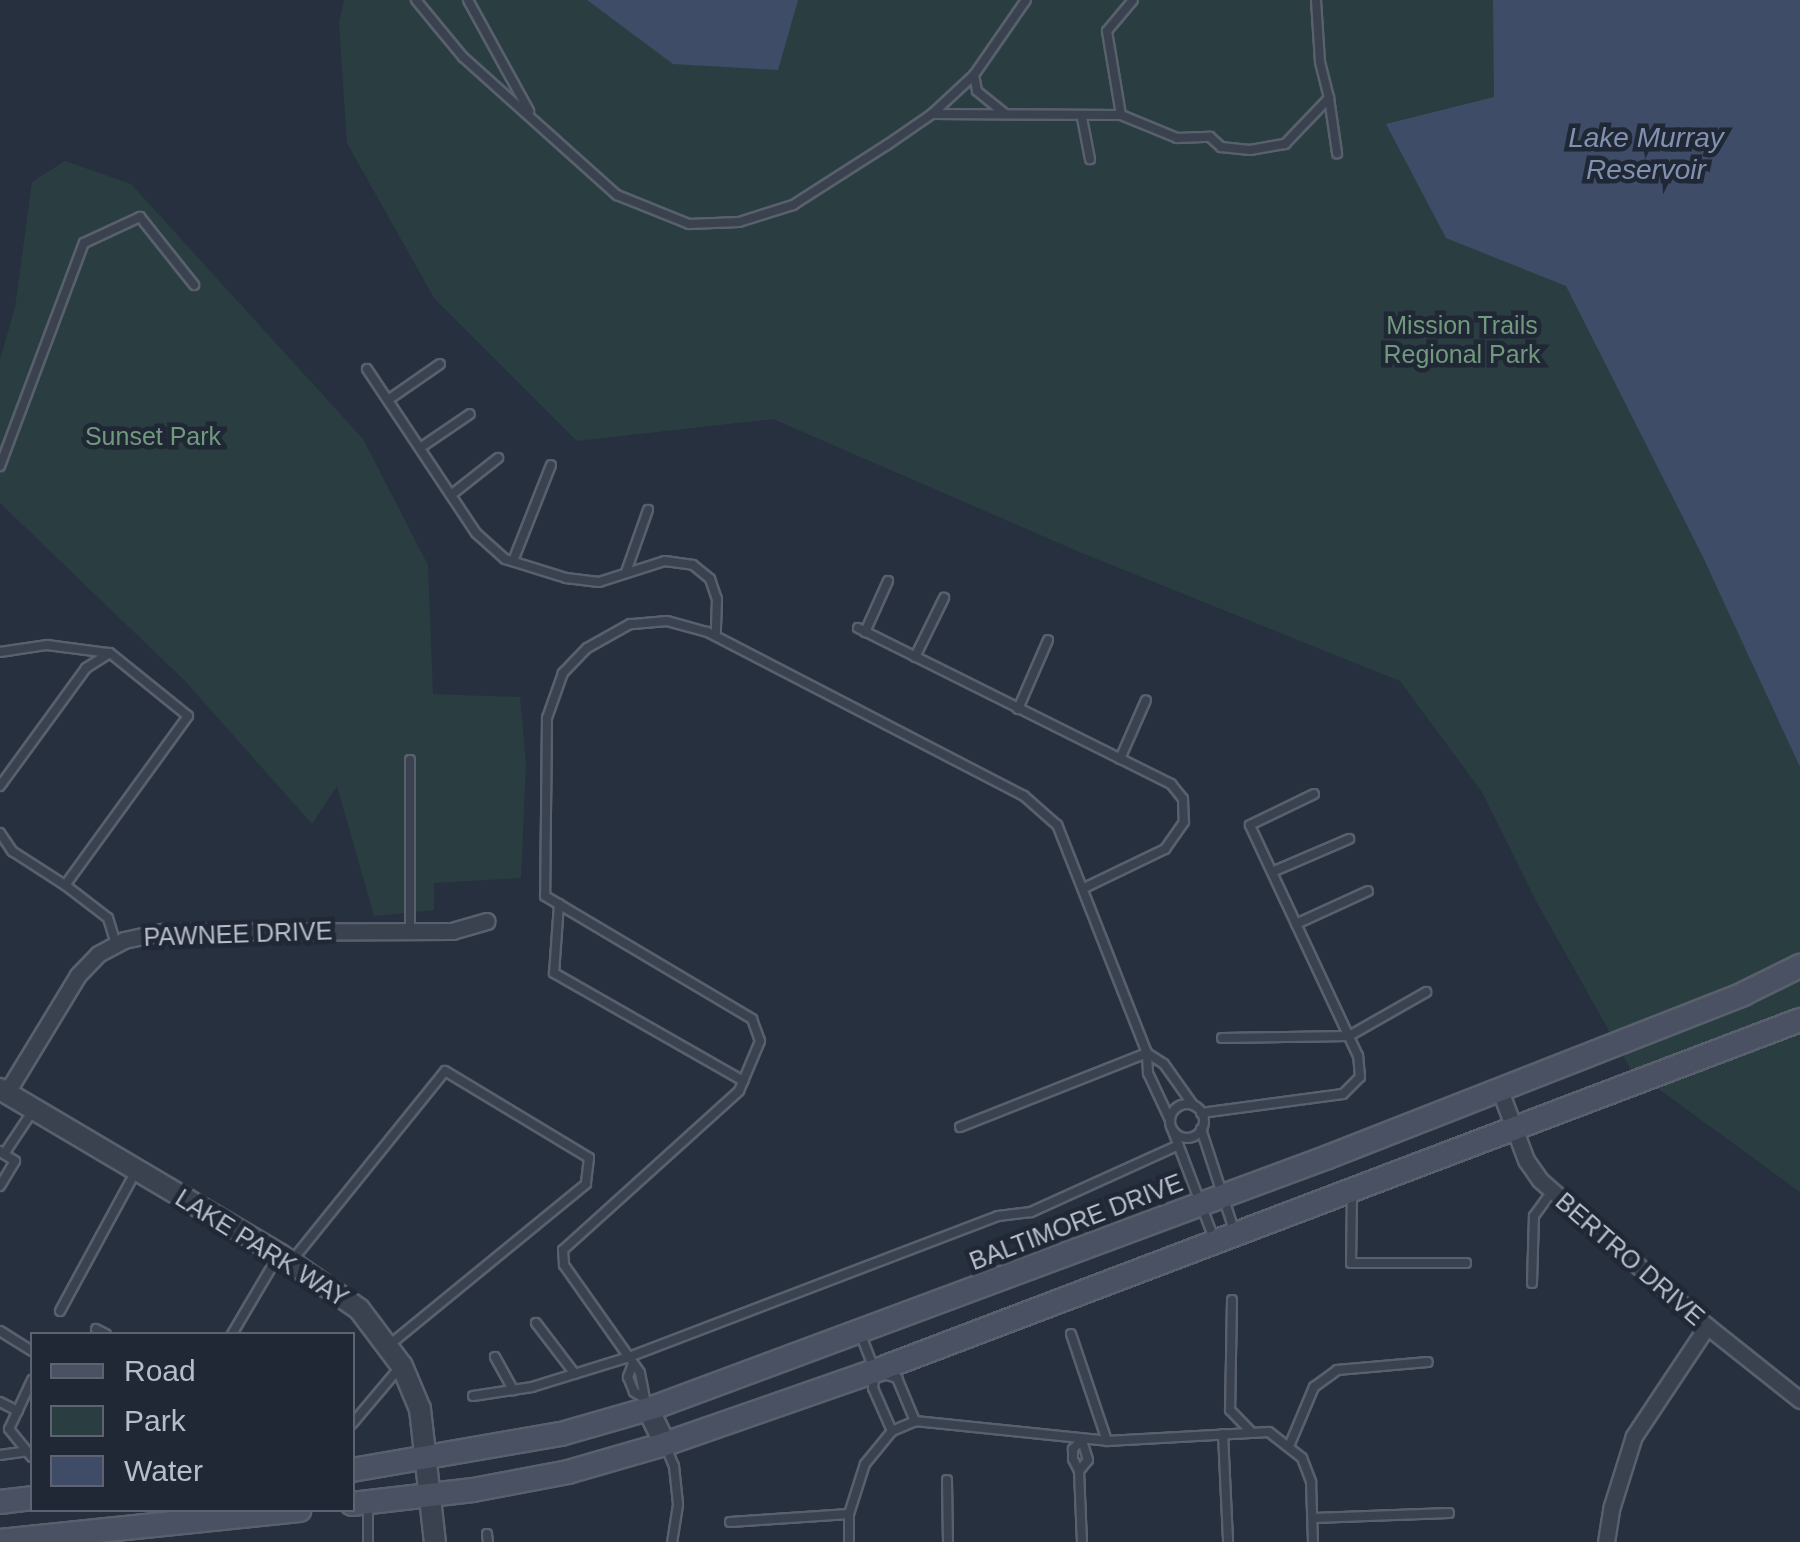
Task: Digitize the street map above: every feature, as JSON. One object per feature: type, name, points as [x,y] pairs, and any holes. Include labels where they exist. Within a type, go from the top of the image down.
[{"type":"main road","name":"BALTIMORE DRIVE","points":[[355,1470],[561,1434],[860,1333],[1727,1001],[1800,966]]},
{"type":"main road","points":[[360,1503],[432,1496],[568,1472],[665,1444],[875,1371],[1800,1020]]},
{"type":"main road","points":[[0,1502],[30,1498]]},
{"type":"main road","points":[[0,1541],[280,1512]]},
{"type":"street","name":"PAWNEE DRIVE","points":[[4,1090],[78,975],[116,944],[163,932],[452,932],[488,921]]},
{"type":"street","name":"BERTRO DRIVE","points":[[1499,1088],[1526,1160],[1552,1191],[1707,1326],[1800,1400]]},
{"type":"street","name":"LAKE PARK WAY","points":[[4,1090],[342,1294],[389,1345],[420,1410],[435,1542]]},
{"type":"street","points":[[1606,1542],[1612,1506],[1634,1436],[1707,1326]]},
{"type":"street","points":[[646,1404],[665,1444]]},
{"type":"lane","points":[[416,0],[464,57],[618,195],[689,224],[739,222],[794,205],[932,114],[974,75],[1026,0]]},
{"type":"lane","points":[[468,0],[531,115]]},
{"type":"lane","points":[[1121,115],[1107,31],[1133,0]]},
{"type":"lane","points":[[1316,0],[1320,62],[1337,153]]},
{"type":"lane","points":[[974,75],[977,91],[991,106],[1008,115]]},
{"type":"lane","points":[[932,114],[1082,118],[1121,115],[1177,138],[1210,138],[1221,147],[1250,150],[1284,144],[1329,98]]},
{"type":"lane","points":[[1082,118],[1090,160]]},
{"type":"lane","points":[[0,466],[84,243],[140,217],[194,285]]},
{"type":"lane","points":[[388,400],[440,364]]},
{"type":"lane","points":[[368,368],[476,532],[514,561],[582,580],[599,582],[665,561],[692,565],[710,579],[717,599],[716,636]]},
{"type":"lane","points":[[420,448],[470,414]]},
{"type":"lane","points":[[451,495],[498,458]]},
{"type":"lane","points":[[514,561],[551,464]]},
{"type":"lane","points":[[626,572],[648,510]]},
{"type":"lane","points":[[888,581],[862,630],[1171,784],[1184,799],[1184,822],[1165,849],[1084,888]]},
{"type":"lane","points":[[915,657],[944,598]]},
{"type":"lane","points":[[646,1404],[640,1372],[564,1266],[563,1250],[739,1090],[760,1041],[752,1019],[545,896],[547,718],[563,674],[595,642],[630,624],[667,621],[716,636],[1024,796],[1057,825],[1147,1053],[1148,1073],[1178,1145],[1211,1200],[1224,1236]]},
{"type":"lane","points":[[1018,709],[1048,640]]},
{"type":"lane","points":[[0,652],[47,645],[110,653],[188,716],[65,885]]},
{"type":"lane","points":[[0,786],[86,668],[110,653]]},
{"type":"lane","points":[[1120,759],[1146,700]]},
{"type":"lane","points":[[410,760],[410,930]]},
{"type":"lane","points":[[1147,1053],[1164,1064],[1201,1113],[1343,1094],[1360,1077],[1358,1056],[1250,825],[1314,794]]},
{"type":"lane","points":[[0,833],[12,851],[108,918],[116,944]]},
{"type":"lane","points":[[1272,872],[1349,838]]},
{"type":"lane","points":[[1296,924],[1368,891]]},
{"type":"lane","points":[[558,904],[554,973],[743,1081]]},
{"type":"lane","points":[[1222,1038],[1349,1036],[1426,992]]},
{"type":"lane","points":[[960,1127],[1147,1053]]},
{"type":"lane","points":[[233,1332],[285,1258],[444,1071],[589,1158],[586,1184],[389,1345]]},
{"type":"lane","points":[[1170,1120],[1178,1107],[1193,1106]]},
{"type":"lane","points":[[0,1186],[15,1161],[2,1153],[34,1109]]},
{"type":"lane","points":[[1201,1113],[1211,1200],[1224,1236]]},
{"type":"lane","points":[[1173,1131],[1188,1138],[1201,1129]]},
{"type":"lane","points":[[472,1396],[513,1390],[630,1361],[998,1216],[1031,1212],[1178,1145]]},
{"type":"lane","points":[[60,1311],[136,1171]]},
{"type":"lane","points":[[1352,1189],[1351,1263],[1466,1263]]},
{"type":"lane","points":[[1532,1283],[1534,1216],[1552,1191]]},
{"type":"lane","points":[[1232,1300],[1230,1410],[1251,1432]]},
{"type":"lane","points":[[536,1322],[575,1374]]},
{"type":"lane","points":[[96,1329],[102,1332]]},
{"type":"lane","points":[[0,1331],[30,1349]]},
{"type":"lane","points":[[860,1333],[875,1371],[873,1388],[892,1431]]},
{"type":"lane","points":[[1071,1334],[1107,1441]]},
{"type":"lane","points":[[495,1357],[513,1390]]},
{"type":"lane","points":[[1290,1444],[1314,1387],[1337,1370],[1428,1362]]},
{"type":"lane","points":[[355,1421],[402,1366]]},
{"type":"lane","points":[[875,1371],[897,1378],[915,1421]]},
{"type":"lane","points":[[30,1384],[10,1430],[30,1454]]},
{"type":"lane","points":[[0,1402],[18,1411]]},
{"type":"lane","points":[[849,1542],[849,1514],[865,1464],[892,1431],[915,1421],[1107,1441],[1269,1432],[1290,1444],[1302,1458],[1311,1482],[1313,1542]]},
{"type":"lane","points":[[1223,1434],[1228,1542]]},
{"type":"lane","points":[[1082,1440],[1073,1449],[1074,1466],[1079,1471],[1082,1542]]},
{"type":"lane","points":[[665,1444],[674,1466],[678,1506],[672,1542]]},
{"type":"lane","points":[[0,1456],[30,1454]]},
{"type":"lane","points":[[947,1480],[948,1542]]},
{"type":"lane","points":[[360,1503],[368,1542]]},
{"type":"lane","points":[[1314,1518],[1449,1513]]},
{"type":"lane","points":[[730,1522],[849,1514]]},
{"type":"green space","name":"Mission Trails Regional Park","points":[[344,0],[1800,0],[1800,1192],[1630,1068],[1535,899],[1482,792],[1400,681],[1082,553],[773,419],[577,441],[434,298],[347,143],[339,23]]},
{"type":"green space","name":"Sunset Park","points":[[65,161],[131,184],[363,439],[428,565],[433,694],[520,697],[526,763],[521,878],[434,883],[434,910],[374,916],[337,786],[312,824],[185,681],[0,503],[0,359],[15,308],[32,182]]},
{"type":"water","points":[[587,0],[798,0],[778,70],[673,64]]},
{"type":"water","name":"Lake Murray Reservoir","points":[[1493,0],[1800,0],[1800,767],[1702,555],[1566,286],[1446,238],[1386,124],[1494,97]]}]
